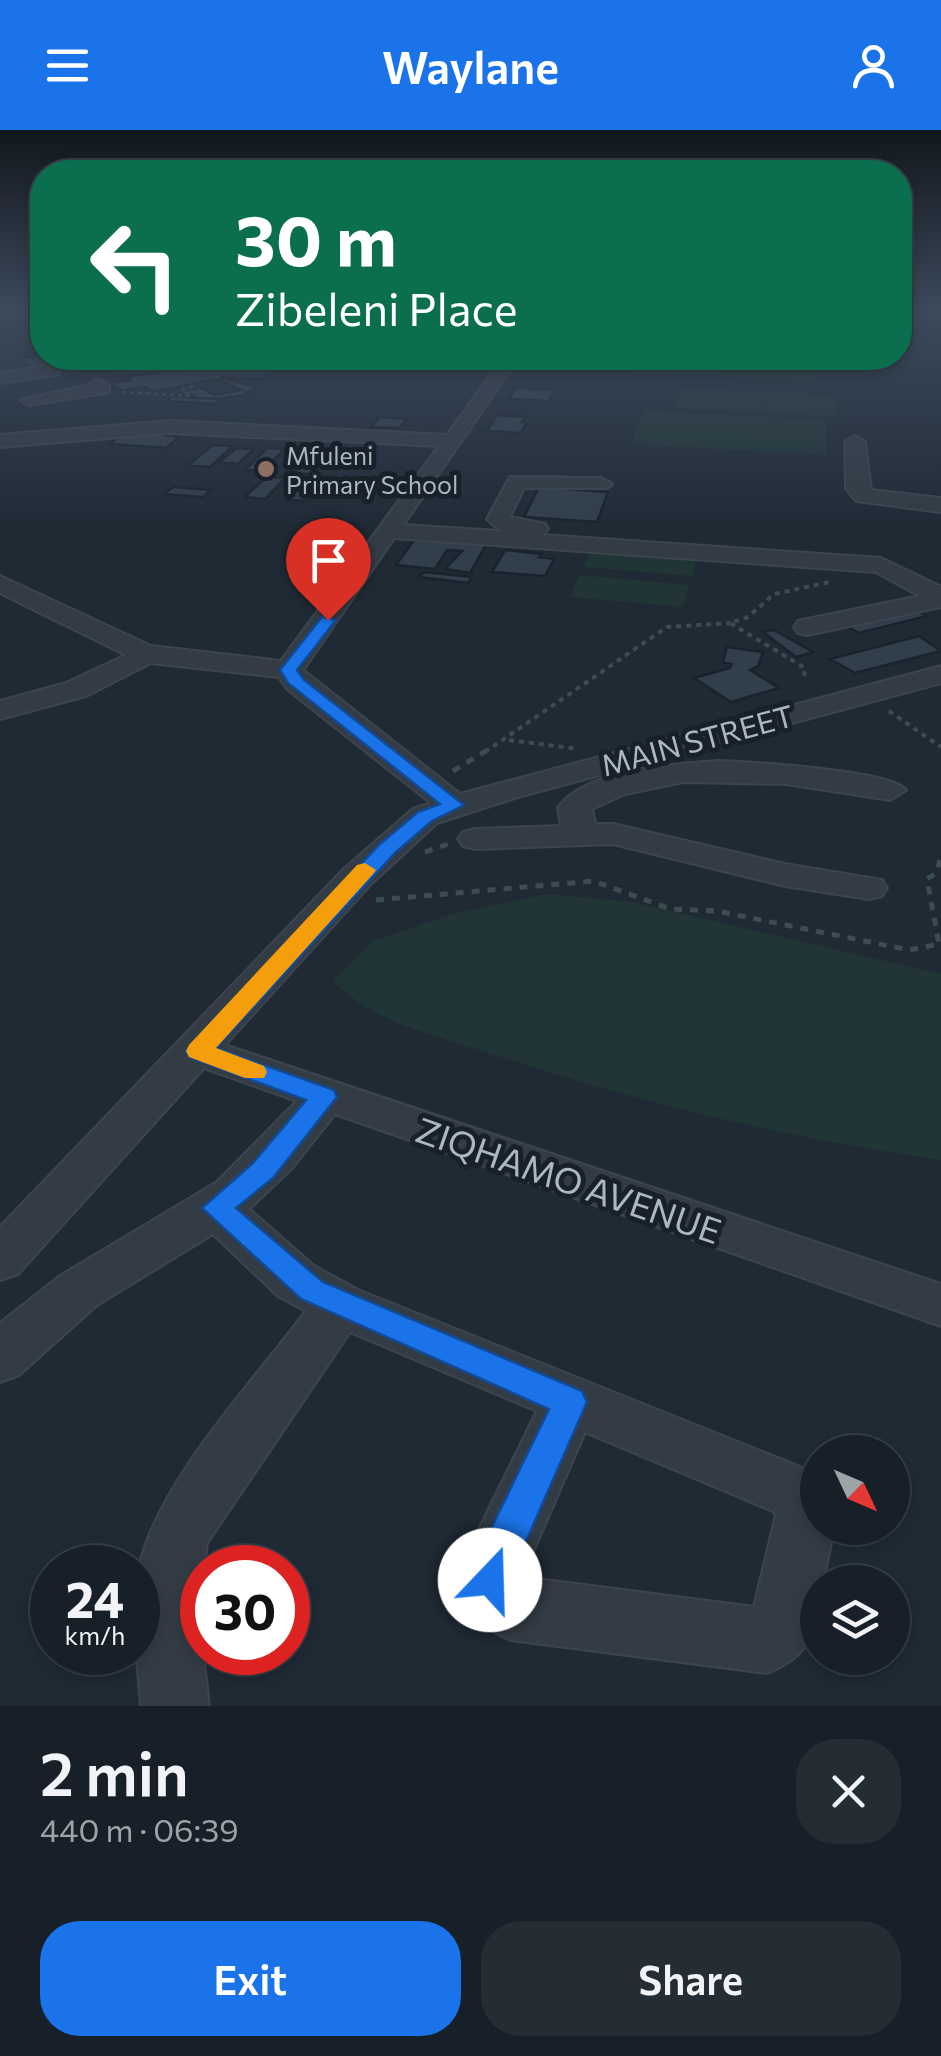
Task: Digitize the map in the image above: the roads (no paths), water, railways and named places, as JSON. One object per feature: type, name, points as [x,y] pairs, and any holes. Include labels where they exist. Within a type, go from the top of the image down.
[{"type":"street","points":[[73,430],[22,401],[97,384]]},
{"type":"street","points":[[289,670],[495,384]]},
{"type":"street","points":[[0,441],[73,430],[184,426],[455,441]]},
{"type":"street","points":[[855,442],[857,488],[864,496],[941,504]]},
{"type":"street","points":[[590,532],[539,535],[498,519],[517,480],[602,484]]},
{"type":"street","points":[[391,531],[539,535],[880,565],[941,598]]},
{"type":"street","points":[[0,583],[145,654],[289,670]]},
{"type":"street","points":[[807,627],[941,598]]},
{"type":"street","points":[[0,710],[59,694],[127,667],[145,654]]},
{"type":"street","points":[[289,670],[297,683],[455,808],[580,834],[631,836],[785,875],[869,888]]},
{"type":"street","name":"MAIN STREET","points":[[455,808],[941,674]]},
{"type":"street","points":[[722,732],[779,770]]},
{"type":"street","points":[[580,834],[574,814],[578,802],[642,778],[678,772],[779,770],[890,790]]},
{"type":"street","points":[[0,1260],[387,848],[425,816],[455,808]]},
{"type":"street","name":"ZIQHAMO AVENUE","points":[[198,1051],[941,1305]]},
{"type":"street","points":[[0,1359],[68,1293],[216,1208],[263,1170],[324,1097]]},
{"type":"street","points":[[216,1208],[296,1281],[340,1305],[794,1492],[808,1508],[775,1637],[766,1641],[511,1608],[496,1598],[490,1580],[492,1566],[570,1402]]},
{"type":"street","points":[[175,1706],[164,1580],[172,1548],[187,1518],[340,1305]]},
{"type":"place","name":"Mfuleni Primary School","points":[[266,469]]}]
